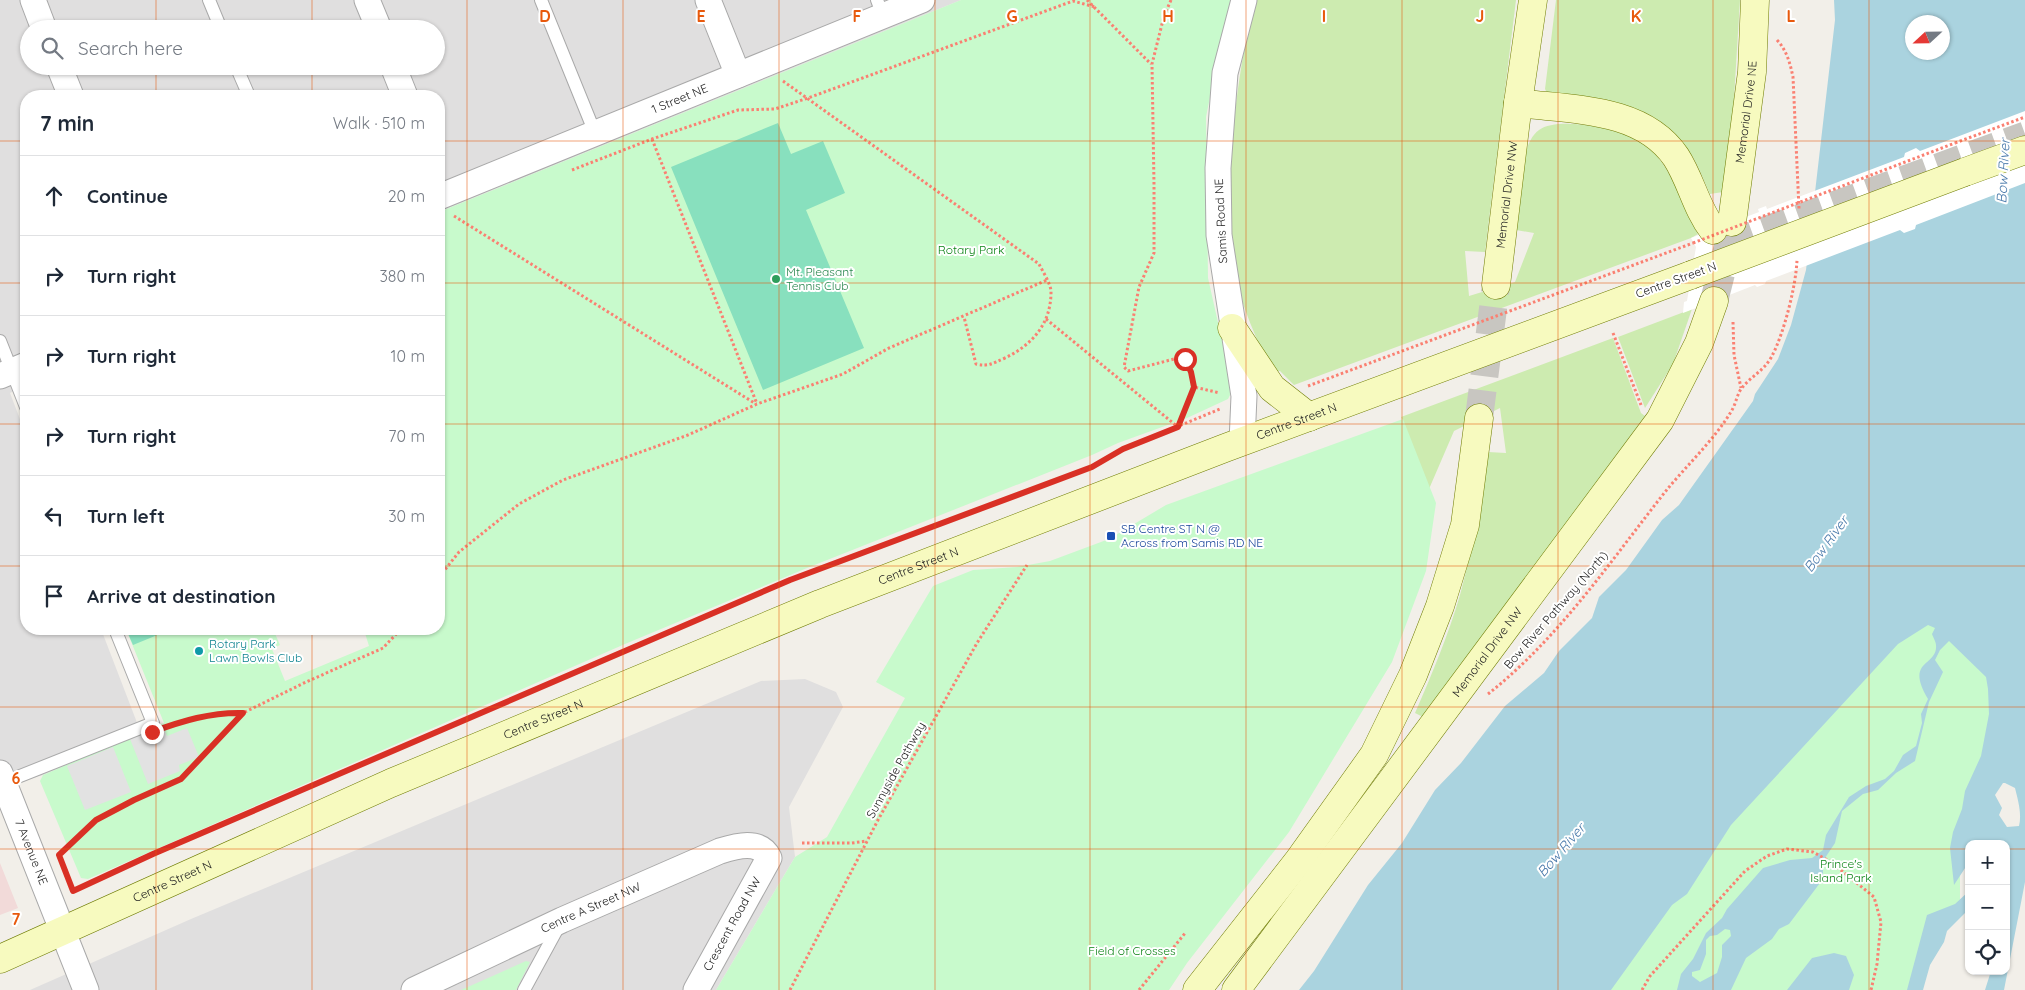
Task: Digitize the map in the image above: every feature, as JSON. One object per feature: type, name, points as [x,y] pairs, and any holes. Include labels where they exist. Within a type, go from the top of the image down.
[{"type":"main road","points":[[1533,0],[1518,103],[1607,114],[1629,121],[1654,134],[1676,156],[1713,231]]},
{"type":"main road","name":"Memorial Drive NE","points":[[1713,231],[1752,72],[1755,0]]},
{"type":"main road","name":"Memorial Drive NW","points":[[1496,285],[1518,103]]},
{"type":"main road","name":"Centre Street N","points":[[0,959],[391,783],[811,608],[1242,442],[2025,150]]},
{"type":"main road","name":"Memorial Drive NW","points":[[1236,990],[1660,420],[1699,343],[1724,310]]},
{"type":"main road","points":[[1232,328],[1272,388],[1309,417]]},
{"type":"main road","points":[[1198,990],[1299,860],[1374,755],[1413,675],[1440,606],[1465,524],[1479,418]]},
{"type":"street","points":[[33,0],[41,20]]},
{"type":"street","points":[[367,0],[375,20]]},
{"type":"street","points":[[708,0],[738,75]]},
{"type":"street","name":"1 Street NE","points":[[445,197],[768,62],[880,8],[922,0]]},
{"type":"street","name":"Samis Road NE","points":[[1242,442],[1244,396],[1219,235],[1218,168],[1225,73],[1244,0]]},
{"type":"street","points":[[63,75],[69,90]]},
{"type":"street","points":[[397,75],[403,90]]},
{"type":"street","name":"7 Avenue NE","points":[[1,780],[86,990]]},
{"type":"street","name":"Centre A Street NW","points":[[418,989],[562,920],[720,851],[746,845],[760,848],[766,852],[769,858]]},
{"type":"street","name":"Crescent Road NW","points":[[696,990],[769,858]]},
{"type":"lane","points":[[209,0],[217,20]]},
{"type":"lane","points":[[541,0],[595,133]]},
{"type":"lane","points":[[240,75],[246,90]]},
{"type":"lane","points":[[0,341],[20,390]]},
{"type":"lane","points":[[1,780],[153,723],[117,635]]},
{"type":"lane","points":[[524,990],[562,920]]},
{"type":"path","points":[[1087,0],[1152,64]]},
{"type":"path","points":[[1171,0],[1164,16],[1152,64],[1154,253],[1140,287],[1124,367],[1128,371],[1174,358],[1185,359],[1191,372],[1194,387],[1178,427]]},
{"type":"path","points":[[757,404],[652,139],[738,110],[775,109],[1073,2],[1095,7]]},
{"type":"path","points":[[768,62],[772,73],[1040,264],[1052,291],[1046,319],[1036,338],[1020,350],[986,366],[976,364],[964,317]]},
{"type":"path","points":[[1300,389],[1713,231],[2025,117]]},
{"type":"path","points":[[445,198],[757,404]]},
{"type":"path","points":[[445,570],[459,552],[519,504],[563,480],[688,435],[757,404],[843,374],[889,348],[1047,280]]},
{"type":"path","name":"Bow River Pathway (North)","points":[[1486,696],[1514,674],[1550,635],[1607,568],[1732,410],[1742,388],[1724,310]]},
{"type":"path","points":[[1046,319],[1178,427]]},
{"type":"path","points":[[1613,333],[1641,407]]},
{"type":"path","points":[[1194,387],[1221,393]]},
{"type":"path","points":[[68,880],[73,891],[171,846],[790,580],[1092,467],[1123,449],[1223,407]]},
{"type":"path","name":"Sunnyside Pathway","points":[[790,990],[867,841],[977,643],[1027,565]]},
{"type":"path","points":[[62,863],[59,855],[96,820],[134,800],[181,779],[243,713],[383,648],[395,635]]},
{"type":"path","points":[[160,729],[196,717],[243,713]]},
{"type":"path","points":[[802,843],[852,843],[867,841]]},
{"type":"path","points":[[1642,990],[1650,976],[1745,871],[1767,856],[1787,849],[1813,852],[1831,862],[1874,897],[1881,922],[1876,964],[1870,990]]},
{"type":"path","points":[[1139,990],[1186,932]]},
{"type":"shaded area","points":[[0,0],[961,0],[445,210],[445,90],[20,90],[20,388],[10,393],[20,419],[20,635],[103,635],[141,733],[43,775],[0,788]]},
{"type":"shaded area","points":[[805,679],[836,692],[843,707],[789,807],[795,857],[716,990],[30,990],[191,919],[761,681]]},
{"type":"shaded area","points":[[163,726],[167,736],[187,728],[199,757],[179,765],[180,771],[148,784],[130,739]]},
{"type":"shaded area","points":[[113,747],[131,792],[85,810],[67,766]]},
{"type":"shaded area","points":[[0,863],[18,908],[0,915]]},
{"type":"green space","name":"Rotary Park","points":[[961,0],[1232,0],[1220,47],[1206,117],[1208,278],[1233,389],[1228,399],[1187,418],[1118,443],[807,568],[625,644],[88,879],[81,878],[40,781],[43,775],[164,723],[128,635],[276,635],[280,645],[272,649],[285,681],[369,646],[366,635],[445,635],[445,210]]},
{"type":"green space","points":[[1254,0],[1516,0],[1485,252],[1465,251],[1469,296],[1515,282],[1534,233],[1516,230],[1526,152],[1534,134],[1546,126],[1578,124],[1600,127],[1634,138],[1644,145],[1664,165],[1698,234],[1294,385],[1280,371],[1271,372],[1241,298],[1234,272],[1232,255],[1230,177],[1234,126],[1240,76]]},
{"type":"green space","points":[[1556,0],[1740,0],[1732,131],[1723,192],[1710,194],[1695,160],[1678,138],[1663,124],[1646,113],[1609,101],[1547,93],[1545,89]]},
{"type":"green space","name":"Mt. Pleasant Tennis Club","points":[[778,123],[791,154],[823,141],[845,193],[806,210],[864,348],[763,390],[671,167]]},
{"type":"green space","points":[[1692,309],[1673,364],[1645,408],[1618,337]]},
{"type":"green space","points":[[1613,338],[1641,413],[1645,416],[1423,717],[1415,713],[1439,655],[1460,595],[1472,542],[1488,452],[1506,453],[1500,408],[1454,431],[1429,489],[1401,417]]},
{"type":"green space","name":"Field of Crosses","points":[[1403,419],[1436,503],[1426,571],[1392,662],[1289,832],[1187,963],[1169,990],[716,990],[795,857],[827,837],[905,698],[876,682],[933,586],[973,570],[1017,567],[1050,561],[1109,539],[1166,505]]},
{"type":"green space","name":"Prince's Island Park","points":[[1929,616],[1991,675],[1995,711],[1960,832],[1960,910],[1942,932],[1920,990],[1595,990],[1726,821],[1893,635]]},
{"type":"green space","points":[[129,635],[157,635],[133,645]]},
{"type":"green space","points":[[526,961],[530,962],[516,990],[461,990]]},
{"type":"water","name":"Bow River","points":[[1834,0],[2025,0],[2025,882],[2010,959],[2010,840],[1965,840],[1965,868],[1954,885],[1950,848],[1953,832],[1962,809],[1965,791],[1981,756],[1989,714],[1986,677],[1949,641],[1940,650],[1935,660],[1943,672],[1929,702],[1915,761],[1896,773],[1878,790],[1863,794],[1842,811],[1835,843],[1823,861],[1823,879],[1789,924],[1779,929],[1772,939],[1746,958],[1731,990],[1677,990],[1681,974],[1693,959],[1706,933],[1722,918],[1727,909],[1763,868],[1790,860],[1812,858],[1823,850],[1826,835],[1849,797],[1866,786],[1885,779],[1894,771],[1903,755],[1916,746],[1922,723],[1921,714],[1928,699],[1919,677],[1924,665],[1935,652],[1936,645],[1932,634],[1935,628],[1928,625],[1898,644],[1731,825],[1687,894],[1672,905],[1611,990],[1299,990],[1314,971],[1368,885],[1402,843],[1435,790],[1461,763],[1505,706],[1544,673],[1559,651],[1592,618],[1599,597],[1626,570],[1662,520],[1679,505],[1753,401],[1755,394],[1778,359],[1791,325],[1806,270],[1835,20]],"holes":[[[2003,783],[2015,788],[2020,812],[2019,826],[2007,827],[1999,815],[2002,808],[1995,795]],[[1725,929],[1730,930],[1731,936],[1722,945],[1722,957],[1717,973],[1700,982],[1692,976],[1692,972],[1700,970],[1706,954],[1706,940]]]},
{"type":"water","points":[[1965,895],[1965,913],[1947,931],[1944,942],[1930,965],[1923,990],[1907,990],[1927,915],[1955,904]]},
{"type":"water","points":[[1834,953],[1846,956],[1854,975],[1849,990],[1787,990],[1812,958]]},
{"type":"water","points":[[1990,975],[2007,975],[2004,990],[1985,990]]},
{"type":"pier","points":[[2025,111],[2025,183],[1916,225],[1915,229],[1904,233],[1900,230],[1766,281],[1765,284],[1757,287],[1755,285],[1683,313],[1684,302],[1687,301],[1696,247],[1691,238],[1759,212],[1758,209],[1766,206],[1767,209],[1904,157],[1905,153],[1916,148],[1920,151]]},
{"type":"tunnel","points":[[1729,242],[2025,134]]},
{"type":"tunnel","points":[[1714,301],[1729,242],[1732,222]]},
{"type":"tunnel","points":[[1479,418],[1496,285]]},
{"type":"place","name":"Mt. Pleasant Tennis Club","points":[[776,279]]},
{"type":"place","name":"SB Centre ST N @ Across from Samis RD NE","points":[[1111,536]]},
{"type":"place","name":"Rotary Park Lawn Bowls Club","points":[[199,651]]},
{"type":"route","points":[[152,732],[196,717],[243,713],[181,779],[134,800],[96,820],[59,855],[73,891],[153,854],[790,580],[1092,467],[1123,449],[1178,427],[1194,387],[1191,372],[1185,359]]}]
